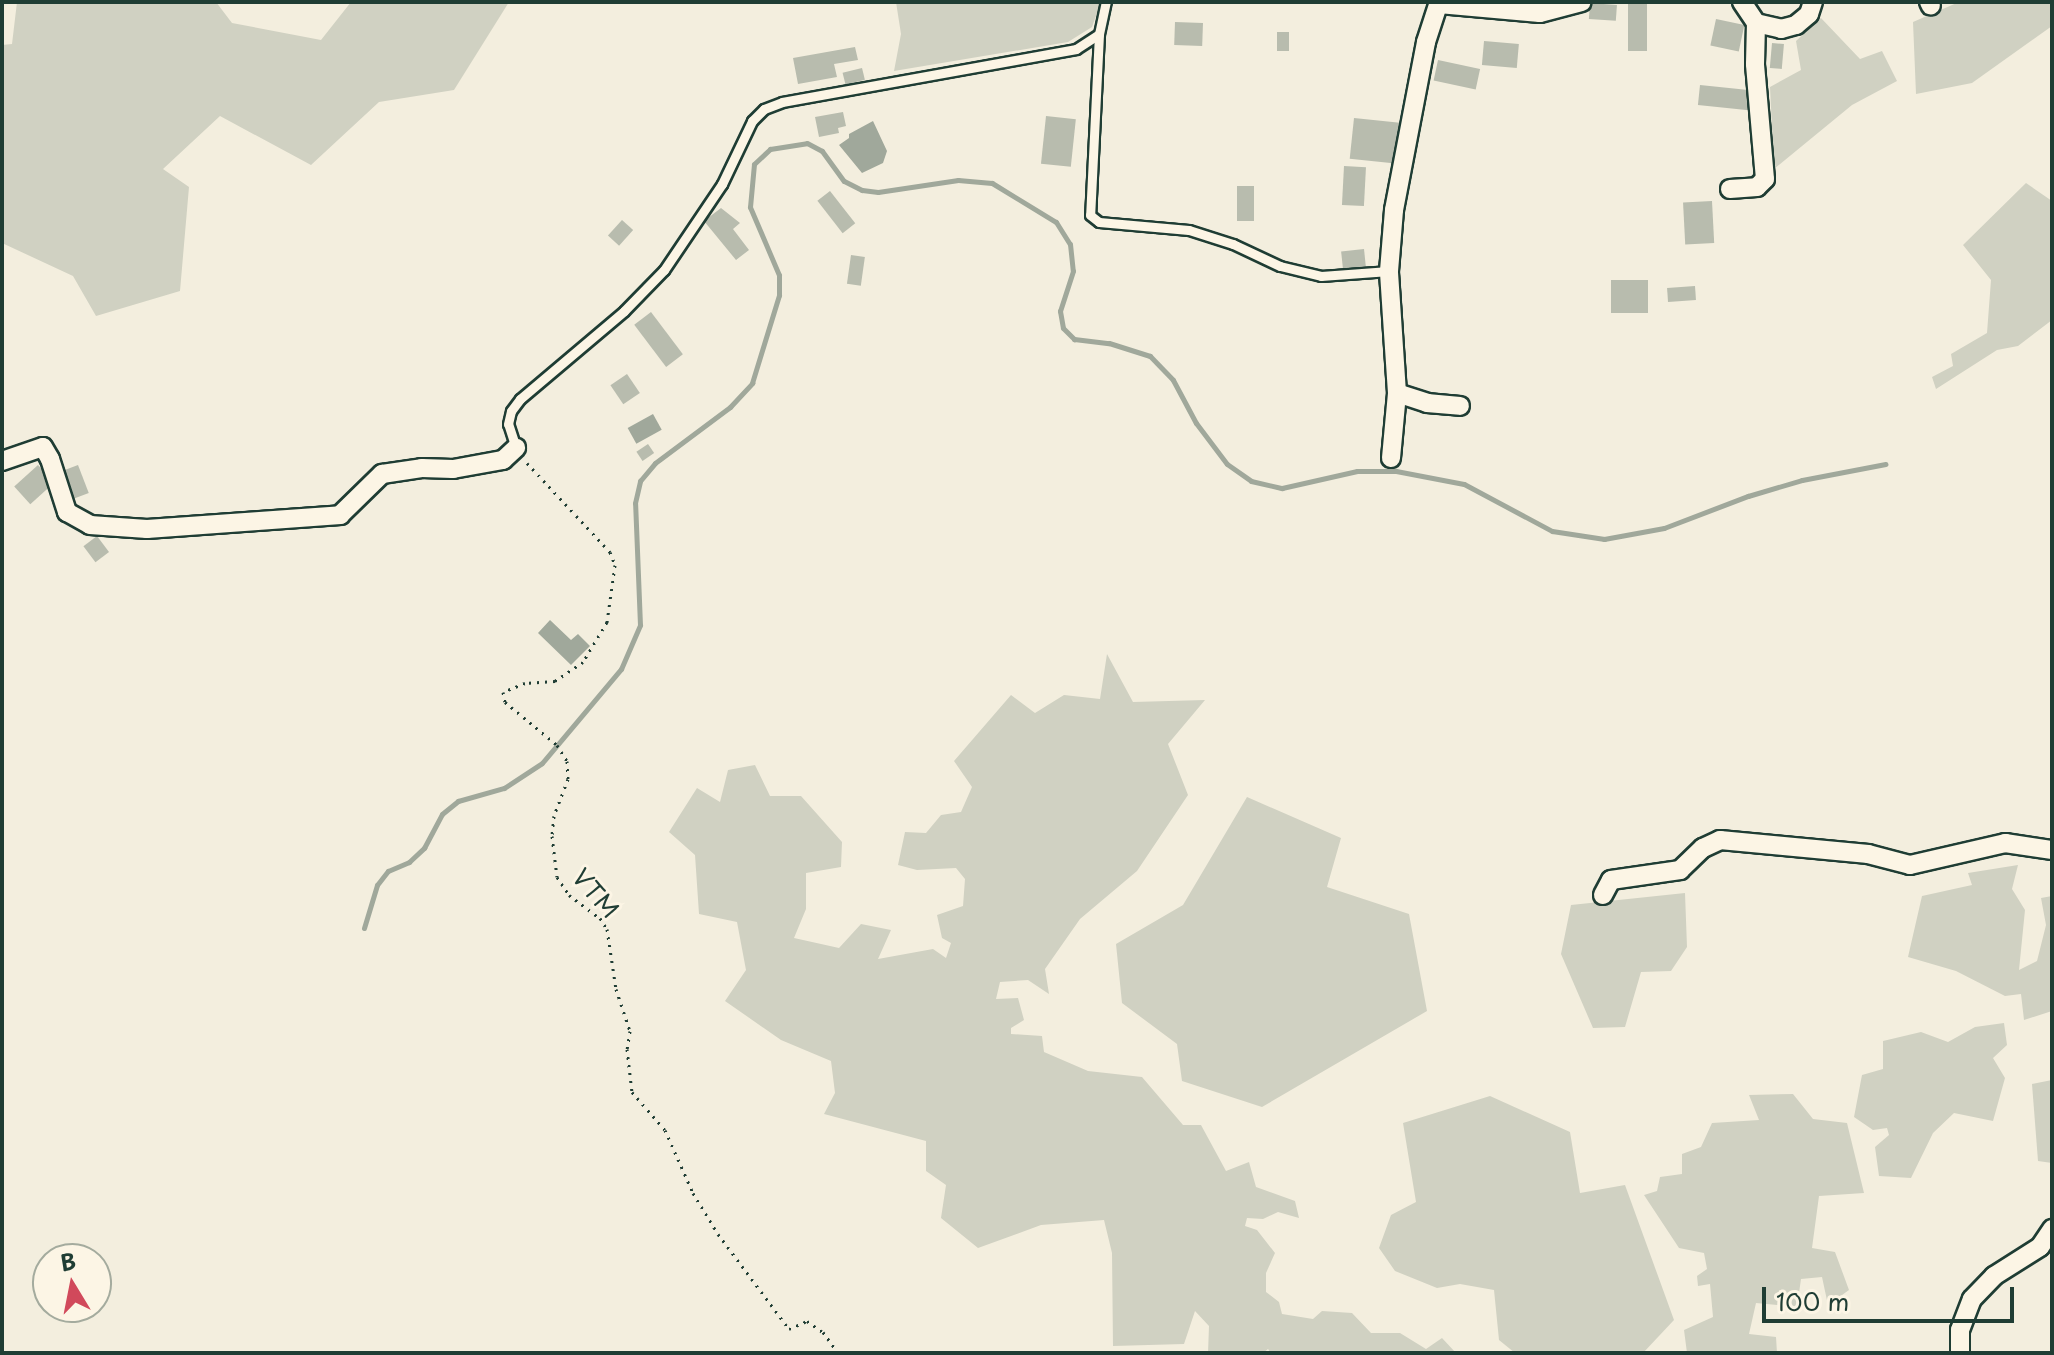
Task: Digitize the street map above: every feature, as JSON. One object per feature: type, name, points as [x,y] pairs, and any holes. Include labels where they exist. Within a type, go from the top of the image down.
[{"type":"street","points":[[1391,458],[1397,393],[1389,271],[1411,109],[1439,3],[1540,13],[1582,2]]},
{"type":"street","points":[[1730,189],[1757,187],[1765,179],[1755,64],[1756,23],[1742,2]]},
{"type":"street","points":[[1756,23],[1781,29],[1796,25],[1809,14],[1813,2]]},
{"type":"street","points":[[1397,393],[1427,403],[1460,406]]},
{"type":"street","points":[[2,461],[43,447],[50,459],[67,512],[90,525],[147,529],[340,515],[382,474],[422,468],[453,469],[503,460],[516,448]]},
{"type":"street","points":[[1603,895],[1611,880],[1680,870],[1703,848],[1720,840],[1868,854],[1910,865],[2005,843],[2052,850]]},
{"type":"street","points":[[1960,1353],[1960,1330],[1972,1299],[1994,1276],[2040,1247],[2052,1229]]},
{"type":"lane","points":[[1106,2],[1099,34],[1090,215],[1099,222],[1189,230],[1233,244],[1280,266],[1321,276],[1389,271]]},
{"type":"lane","points":[[516,448],[508,424],[511,411],[520,399],[624,311],[664,270],[722,184],[752,121],[764,109],[782,102],[1076,49],[1099,34]]},
{"type":"path","name":"VTM","points":[[516,448],[610,552],[615,565],[607,622],[583,662],[555,681],[525,683],[503,692],[505,702],[557,745],[567,761],[568,779],[554,816],[552,836],[557,877],[569,895],[600,918],[607,929],[616,989],[630,1031],[627,1049],[632,1092],[665,1130],[693,1193],[718,1234],[789,1329],[807,1321],[823,1332],[838,1353]]},
{"type":"shaded area","points":[[17,2],[216,2],[232,23],[321,40],[351,2],[509,2],[454,90],[379,102],[311,165],[220,116],[163,169],[189,187],[180,291],[96,316],[73,276],[2,243],[2,45],[12,44]]},
{"type":"shaded area","points":[[896,2],[1101,2],[1092,27],[1068,42],[894,71],[901,34]]},
{"type":"shaded area","points":[[1959,2],[2052,2],[2052,26],[1972,83],[1916,94],[1913,22]]},
{"type":"shaded area","points":[[1821,18],[1860,59],[1882,51],[1897,81],[1852,105],[1774,169],[1770,87],[1801,70],[1796,41]]},
{"type":"shaded area","points":[[873,121],[887,151],[883,163],[862,173],[839,145],[849,138],[849,134]]},
{"type":"shaded area","points":[[2026,183],[2052,201],[2052,320],[2018,346],[1997,350],[1936,389],[1932,377],[1953,366],[1951,354],[1987,333],[1991,280],[1963,245]]},
{"type":"shaded area","points":[[653,414],[662,430],[636,444],[628,428]]},
{"type":"shaded area","points":[[550,620],[571,640],[578,634],[590,646],[571,665],[538,633]]},
{"type":"shaded area","points":[[1107,654],[1133,702],[1205,700],[1168,744],[1188,795],[1137,871],[1080,919],[1045,969],[1049,994],[1028,980],[1000,982],[996,999],[1018,998],[1024,1020],[1011,1028],[1011,1034],[1042,1036],[1044,1052],[1088,1071],[1142,1077],[1183,1125],[1201,1125],[1226,1171],[1249,1162],[1256,1187],[1295,1201],[1299,1218],[1278,1212],[1263,1219],[1247,1218],[1245,1226],[1257,1230],[1275,1253],[1266,1273],[1266,1292],[1279,1302],[1282,1314],[1313,1319],[1322,1311],[1352,1313],[1371,1333],[1400,1333],[1426,1349],[1442,1338],[1456,1353],[1271,1353],[1268,1349],[1263,1353],[1208,1353],[1209,1326],[1195,1311],[1184,1344],[1113,1346],[1112,1253],[1104,1220],[1041,1225],[978,1248],[941,1218],[946,1185],[926,1171],[926,1141],[824,1114],[835,1093],[831,1061],[781,1040],[725,1001],[746,970],[737,922],[699,914],[695,855],[669,832],[697,788],[720,802],[728,770],[755,765],[770,796],[801,796],[842,842],[841,867],[806,873],[806,909],[794,938],[839,948],[861,924],[891,930],[878,959],[933,949],[946,958],[951,943],[942,938],[937,915],[963,906],[965,879],[956,868],[917,870],[898,865],[905,832],[926,833],[941,815],[961,812],[972,787],[954,761],[1011,695],[1035,713],[1064,695],[1100,699]]},
{"type":"shaded area","points":[[1247,797],[1341,838],[1327,887],[1409,914],[1427,1011],[1262,1107],[1182,1081],[1177,1044],[1122,1003],[1116,944],[1183,905]]},
{"type":"shaded area","points":[[2018,865],[2012,889],[2025,910],[2019,970],[2037,961],[2046,925],[2041,898],[2052,896],[2052,1011],[2024,1020],[2021,994],[2005,996],[1956,971],[1908,957],[1922,896],[1972,885],[1968,873]]},
{"type":"shaded area","points":[[1685,893],[1687,947],[1671,971],[1641,972],[1625,1027],[1593,1028],[1561,954],[1571,905]]},
{"type":"shaded area","points":[[2004,1023],[2007,1045],[1993,1058],[2005,1078],[1993,1121],[1954,1113],[1933,1133],[1911,1178],[1879,1176],[1875,1147],[1889,1135],[1887,1128],[1873,1130],[1854,1117],[1862,1075],[1883,1069],[1883,1041],[1921,1032],[1948,1042],[1975,1027]]},
{"type":"shaded area","points":[[2052,1080],[2052,1163],[2038,1161],[2032,1084]]},
{"type":"shaded area","points":[[1793,1094],[1813,1119],[1847,1123],[1864,1193],[1819,1196],[1812,1248],[1835,1252],[1849,1290],[1828,1305],[1822,1277],[1801,1279],[1797,1307],[1756,1303],[1749,1334],[1776,1337],[1777,1353],[1687,1353],[1684,1330],[1713,1317],[1710,1284],[1698,1286],[1697,1276],[1707,1269],[1704,1253],[1679,1248],[1644,1195],[1657,1191],[1660,1177],[1682,1174],[1682,1154],[1701,1147],[1712,1123],[1759,1120],[1749,1095]]},
{"type":"shaded area","points":[[1490,1096],[1570,1132],[1580,1193],[1625,1185],[1674,1320],[1643,1353],[1515,1353],[1499,1340],[1494,1290],[1460,1284],[1437,1288],[1395,1271],[1379,1248],[1391,1215],[1416,1202],[1403,1123]]},
{"type":"building","points":[[1628,2],[1647,2],[1647,51],[1628,51]]},
{"type":"building","points":[[1590,3],[1617,5],[1616,21],[1589,19]]},
{"type":"building","points":[[1716,19],[1744,25],[1739,51],[1710,45]]},
{"type":"building","points":[[1175,22],[1203,23],[1202,46],[1174,45]]},
{"type":"building","points":[[1277,32],[1289,32],[1289,51],[1277,51]]},
{"type":"building","points":[[1484,41],[1519,44],[1517,68],[1482,65]]},
{"type":"building","points":[[1772,43],[1784,44],[1782,69],[1770,68]]},
{"type":"building","points":[[855,47],[858,60],[834,64],[837,77],[798,84],[793,58]]},
{"type":"building","points":[[1438,60],[1480,69],[1476,89],[1434,81]]},
{"type":"building","points":[[862,68],[865,80],[845,84],[843,73]]},
{"type":"building","points":[[1700,85],[1751,90],[1749,110],[1698,105]]},
{"type":"building","points":[[843,112],[846,126],[838,128],[839,133],[819,137],[815,117]]},
{"type":"building","points":[[1046,116],[1076,119],[1071,167],[1041,164]]},
{"type":"building","points":[[1354,118],[1400,123],[1395,164],[1350,159]]},
{"type":"building","points":[[1344,166],[1366,167],[1364,206],[1342,205]]},
{"type":"building","points":[[1237,186],[1254,186],[1254,221],[1237,221]]},
{"type":"building","points":[[830,191],[855,223],[843,233],[817,201]]},
{"type":"building","points":[[1712,201],[1714,243],[1685,244],[1683,203]]},
{"type":"building","points":[[721,208],[740,223],[733,229],[749,250],[736,260],[704,221]]},
{"type":"building","points":[[622,220],[633,230],[619,246],[608,236]]},
{"type":"building","points":[[1364,249],[1366,267],[1343,269],[1341,251]]},
{"type":"building","points":[[851,255],[865,257],[861,286],[847,284]]},
{"type":"building","points":[[1611,280],[1648,280],[1648,313],[1611,313]]},
{"type":"building","points":[[1695,286],[1696,300],[1668,302],[1667,288]]},
{"type":"building","points":[[651,312],[683,354],[666,367],[634,325]]},
{"type":"building","points":[[627,374],[640,393],[623,404],[610,385]]},
{"type":"building","points":[[648,444],[654,453],[643,461],[636,452]]},
{"type":"building","points":[[38,465],[54,483],[30,504],[14,486]]},
{"type":"building","points":[[78,465],[89,493],[73,499],[62,471]]},
{"type":"building","points":[[97,536],[109,552],[95,562],[83,546]]},
{"type":"waterway","points":[[364,928],[377,885],[388,871],[409,862],[424,848],[442,814],[458,801],[504,788],[542,763],[621,669],[640,625],[635,503],[640,481],[655,463],[730,407],[752,383],[779,295],[779,275],[750,207],[754,164],[770,149],[807,143],[822,151],[844,181],[862,190],[878,192],[958,180],[992,183],[1056,222],[1070,244],[1073,271],[1060,311],[1063,328],[1074,339],[1109,343],[1150,356],[1173,380],[1196,423],[1227,464],[1251,481],[1282,488],[1357,471],[1396,471],[1464,484],[1552,531],[1604,539],[1664,528],[1748,496],[1802,480],[1885,464]]}]
